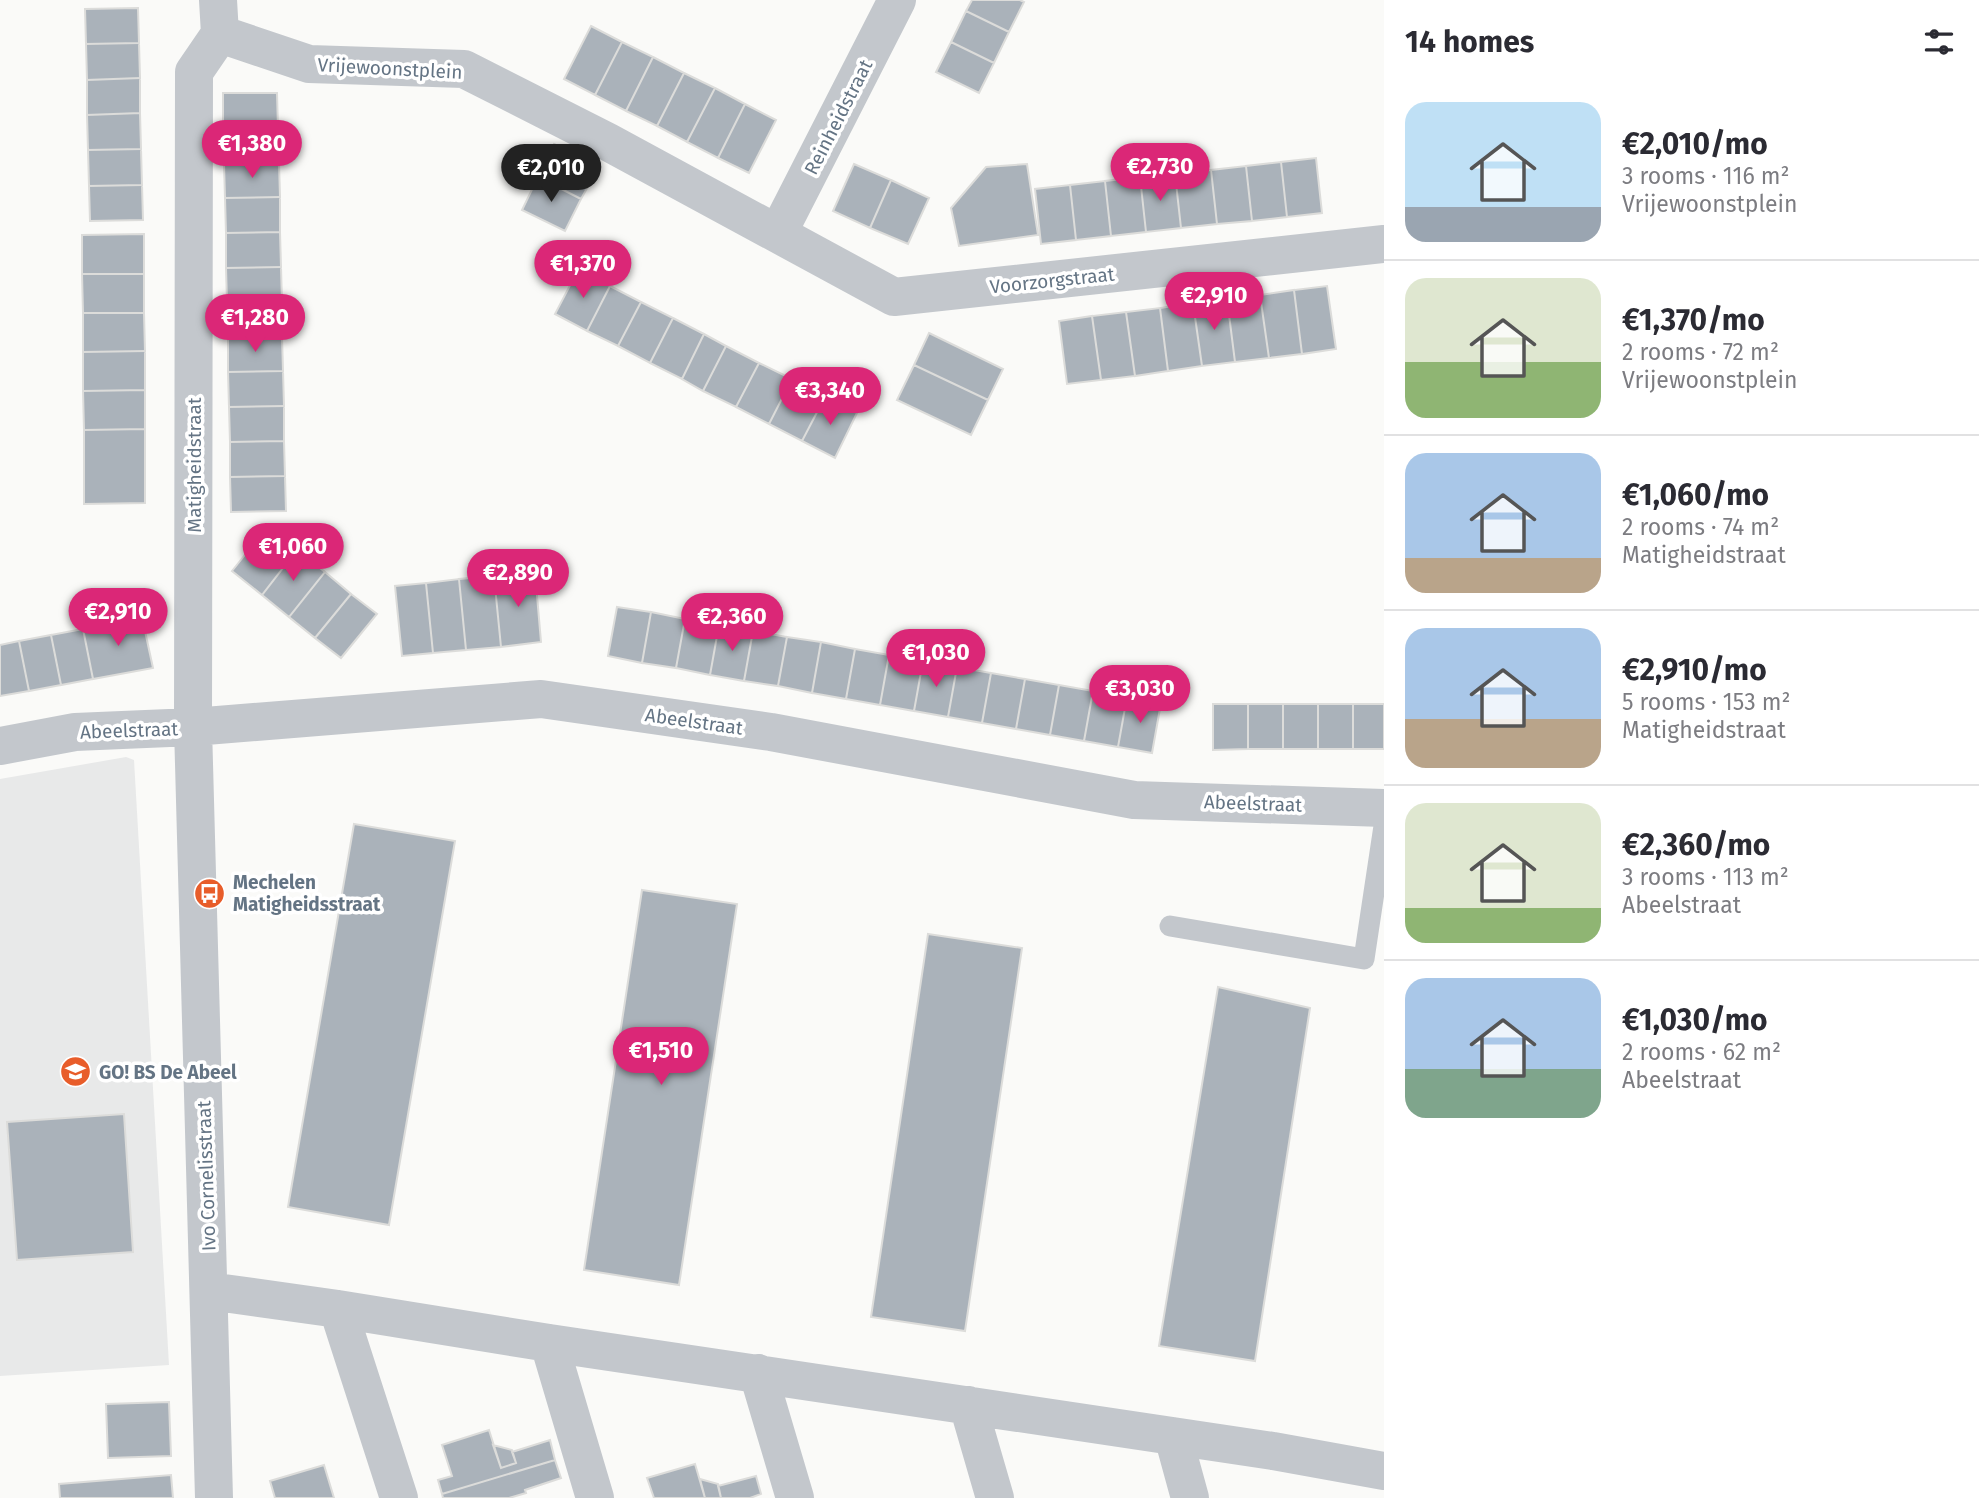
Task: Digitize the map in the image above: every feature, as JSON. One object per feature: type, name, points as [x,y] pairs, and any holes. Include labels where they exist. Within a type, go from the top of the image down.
[{"type":"street","name":"Reinheidstraat","points":[[778,233],[897,0]]},
{"type":"street","name":"Vrijewoonstplein","points":[[219,17],[309,64],[464,69],[778,233]]},
{"type":"street","name":"Matigheidstraat","points":[[193,727],[194,72],[219,17]]},
{"type":"street","name":"Voorzorgstraat","points":[[778,233],[894,297],[1384,244]]},
{"type":"street","name":"Abeelstraat","points":[[0,746],[75,732],[193,727],[541,699],[771,732],[1134,800],[1384,808]]},
{"type":"street","name":"Ivo Cornelisstraat","points":[[193,727],[214,1498]]},
{"type":"street","points":[[209,1291],[1173,1436],[1384,1471]]},
{"type":"street","points":[[338,1309],[399,1498]]},
{"type":"street","points":[[549,1343],[595,1498]]},
{"type":"street","points":[[758,1373],[795,1498]]},
{"type":"street","points":[[968,1405],[995,1498]]},
{"type":"street","points":[[1173,1436],[1190,1498]]},
{"type":"lane","points":[[1170,926],[1364,960],[1384,826]]},
{"type":"shaded area","name":"GO! BS De Abeel","points":[[126,757],[134,760],[169,1365],[0,1376],[0,779]]},
{"type":"building","points":[[972,0],[1024,2],[1009,32],[966,11]]},
{"type":"building","points":[[138,8],[139,43],[86,44],[85,9]]},
{"type":"building","points":[[966,11],[1009,32],[994,63],[951,42]]},
{"type":"building","points":[[591,26],[622,42],[595,95],[564,79]]},
{"type":"building","points":[[622,42],[653,57],[626,111],[595,95]]},
{"type":"building","points":[[951,42],[994,63],[979,93],[936,72]]},
{"type":"building","points":[[139,43],[140,78],[87,80],[86,44]]},
{"type":"building","points":[[653,57],[684,73],[657,126],[626,111]]},
{"type":"building","points":[[684,73],[715,88],[687,142],[657,126]]},
{"type":"building","points":[[140,78],[140,113],[87,115],[87,80]]},
{"type":"building","points":[[715,88],[745,104],[718,158],[687,142]]},
{"type":"building","points":[[223,93],[277,93],[278,128],[223,129]]},
{"type":"building","points":[[745,104],[776,120],[749,173],[718,158]]},
{"type":"building","points":[[140,113],[141,149],[88,150],[87,115]]},
{"type":"building","points":[[278,128],[279,162],[224,164],[223,129]]},
{"type":"building","points":[[554,144],[599,167],[581,199],[538,177]]},
{"type":"building","points":[[141,149],[142,185],[89,186],[88,150]]},
{"type":"building","points":[[1316,158],[1322,213],[1287,217],[1281,162]]},
{"type":"building","points":[[279,162],[280,197],[225,198],[224,164]]},
{"type":"building","points":[[1281,162],[1287,217],[1252,221],[1246,166]]},
{"type":"building","points":[[854,164],[891,180],[870,228],[833,211]]},
{"type":"building","points":[[1027,164],[1038,235],[959,246],[951,208],[986,167]]},
{"type":"building","points":[[1246,166],[1252,221],[1217,224],[1211,170]]},
{"type":"building","points":[[1211,170],[1217,224],[1181,228],[1175,174]]},
{"type":"building","points":[[1175,174],[1181,228],[1146,232],[1140,177]]},
{"type":"building","points":[[538,177],[581,199],[565,231],[522,210]]},
{"type":"building","points":[[1140,177],[1146,232],[1111,236],[1105,181]]},
{"type":"building","points":[[891,180],[929,198],[908,244],[870,228]]},
{"type":"building","points":[[1105,181],[1111,236],[1076,240],[1070,185]]},
{"type":"building","points":[[142,185],[143,220],[90,221],[89,186]]},
{"type":"building","points":[[1070,185],[1076,240],[1041,244],[1035,189]]},
{"type":"building","points":[[280,197],[280,232],[226,233],[225,198]]},
{"type":"building","points":[[280,232],[281,267],[226,268],[226,233]]},
{"type":"building","points":[[144,234],[144,274],[82,274],[82,235]]},
{"type":"building","points":[[281,267],[282,302],[227,302],[226,268]]},
{"type":"building","points":[[578,270],[610,286],[587,331],[555,314]]},
{"type":"building","points":[[82,274],[144,274],[144,313],[83,313]]},
{"type":"building","points":[[610,286],[641,302],[618,346],[587,331]]},
{"type":"building","points":[[1327,286],[1336,349],[1302,354],[1294,290]]},
{"type":"building","points":[[1294,290],[1302,354],[1269,358],[1260,295]]},
{"type":"building","points":[[1260,295],[1269,358],[1235,362],[1227,299]]},
{"type":"building","points":[[1227,299],[1235,362],[1202,366],[1193,303]]},
{"type":"building","points":[[227,302],[282,302],[282,336],[228,338]]},
{"type":"building","points":[[641,302],[673,318],[650,363],[618,346]]},
{"type":"building","points":[[1193,303],[1202,366],[1168,371],[1160,308]]},
{"type":"building","points":[[1160,308],[1168,371],[1135,376],[1126,312]]},
{"type":"building","points":[[1126,312],[1135,376],[1101,380],[1092,316]]},
{"type":"building","points":[[83,313],[144,313],[145,351],[83,352]]},
{"type":"building","points":[[1092,316],[1101,380],[1067,384],[1059,321]]},
{"type":"building","points":[[673,318],[704,334],[682,379],[650,363]]},
{"type":"building","points":[[929,333],[1003,369],[988,400],[914,365]]},
{"type":"building","points":[[704,334],[726,346],[703,391],[682,379]]},
{"type":"building","points":[[282,336],[283,371],[228,372],[228,338]]},
{"type":"building","points":[[726,346],[759,363],[736,407],[703,391]]},
{"type":"building","points":[[145,351],[145,390],[83,391],[83,352]]},
{"type":"building","points":[[759,363],[792,379],[769,424],[736,407]]},
{"type":"building","points":[[914,365],[988,400],[971,435],[897,400]]},
{"type":"building","points":[[283,371],[284,406],[229,407],[228,372]]},
{"type":"building","points":[[792,379],[825,397],[802,441],[769,424]]},
{"type":"building","points":[[145,390],[145,429],[84,430],[83,391]]},
{"type":"building","points":[[825,397],[857,413],[835,458],[802,441]]},
{"type":"building","points":[[284,406],[284,441],[230,442],[229,407]]},
{"type":"building","points":[[145,429],[145,503],[84,504],[84,430]]},
{"type":"building","points":[[284,441],[285,476],[230,477],[230,442]]},
{"type":"building","points":[[285,476],[286,511],[231,512],[230,477]]},
{"type":"building","points":[[268,526],[297,550],[262,595],[232,571]]},
{"type":"building","points":[[297,550],[325,572],[289,617],[262,595]]},
{"type":"building","points":[[325,572],[351,594],[315,638],[289,617]]},
{"type":"building","points":[[535,572],[541,642],[501,647],[494,576]]},
{"type":"building","points":[[494,576],[501,647],[466,650],[459,579]]},
{"type":"building","points":[[459,579],[466,650],[433,653],[426,583]]},
{"type":"building","points":[[426,583],[433,653],[402,656],[395,586]]},
{"type":"building","points":[[351,594],[377,614],[341,658],[315,638]]},
{"type":"building","points":[[617,607],[651,612],[642,663],[608,656]]},
{"type":"building","points":[[651,612],[685,619],[676,668],[642,663]]},
{"type":"building","points":[[142,617],[153,668],[93,679],[83,629]]},
{"type":"building","points":[[685,619],[719,625],[710,675],[676,668]]},
{"type":"building","points":[[719,625],[753,631],[744,681],[710,675]]},
{"type":"building","points":[[83,629],[93,679],[61,685],[51,635]]},
{"type":"building","points":[[753,631],[787,637],[778,686],[744,681]]},
{"type":"building","points":[[51,635],[61,685],[29,691],[19,641]]},
{"type":"building","points":[[787,637],[821,642],[812,693],[778,686]]},
{"type":"building","points":[[19,641],[29,691],[0,696],[0,645]]},
{"type":"building","points":[[821,642],[855,649],[846,699],[812,693]]},
{"type":"building","points":[[855,649],[889,655],[880,705],[846,699]]},
{"type":"building","points":[[889,655],[923,661],[914,711],[880,705]]},
{"type":"building","points":[[923,661],[957,667],[948,717],[914,711]]},
{"type":"building","points":[[957,667],[991,673],[982,723],[948,717]]},
{"type":"building","points":[[991,673],[1025,679],[1016,729],[982,723]]},
{"type":"building","points":[[1025,679],[1059,685],[1050,735],[1016,729]]},
{"type":"building","points":[[1059,685],[1093,691],[1084,741],[1050,735]]},
{"type":"building","points":[[1093,691],[1127,697],[1118,747],[1084,741]]},
{"type":"building","points":[[1127,697],[1161,703],[1152,753],[1118,747]]},
{"type":"building","points":[[1213,704],[1248,704],[1248,749],[1213,750]]},
{"type":"building","points":[[1248,704],[1283,704],[1283,749],[1248,749]]},
{"type":"building","points":[[1283,704],[1318,704],[1318,749],[1283,749]]},
{"type":"building","points":[[1318,704],[1353,704],[1353,749],[1318,749]]},
{"type":"building","points":[[1353,704],[1384,704],[1384,749],[1353,749]]},
{"type":"building","points":[[354,824],[455,841],[389,1225],[288,1207]]},
{"type":"building","points":[[642,890],[737,904],[679,1285],[584,1270]]},
{"type":"building","points":[[928,934],[1022,948],[965,1331],[871,1317]]},
{"type":"building","points":[[1218,987],[1310,1008],[1255,1361],[1159,1346]]},
{"type":"building","points":[[124,1114],[133,1252],[17,1260],[7,1122]]},
{"type":"building","points":[[169,1402],[171,1456],[108,1458],[106,1404]]},
{"type":"building","points":[[489,1430],[501,1468],[516,1463],[512,1452],[550,1440],[555,1460],[442,1494],[438,1480],[452,1476],[442,1445]]},
{"type":"building","points":[[493,1445],[512,1450],[516,1463],[501,1468]]},
{"type":"building","points":[[555,1460],[561,1478],[525,1490],[526,1493],[509,1498],[443,1498],[442,1494]]},
{"type":"building","points":[[695,1464],[705,1498],[654,1498],[647,1478]]},
{"type":"building","points":[[324,1465],[334,1498],[275,1498],[270,1481]]},
{"type":"building","points":[[171,1475],[173,1498],[60,1498],[59,1484]]},
{"type":"building","points":[[756,1476],[761,1494],[750,1498],[721,1498],[718,1486]]},
{"type":"building","points":[[700,1479],[718,1484],[721,1498],[705,1498]]},
{"type":"place","name":"Mechelen Matigheidsstraat","points":[[210,893]]},
{"type":"place","name":"GO! BS De Abeel","points":[[76,1072]]}]
